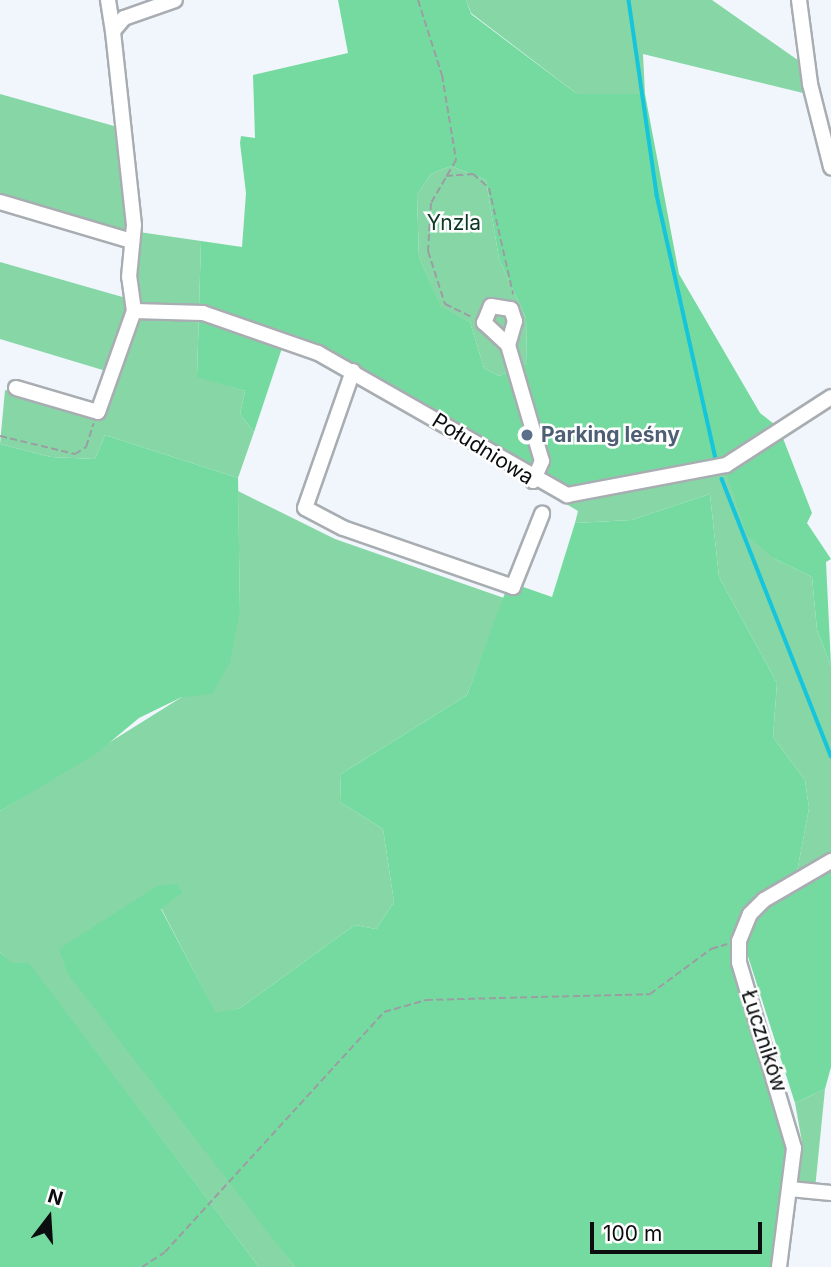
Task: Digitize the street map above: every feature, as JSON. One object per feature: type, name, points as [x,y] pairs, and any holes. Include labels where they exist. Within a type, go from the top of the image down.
[{"type":"street","points":[[16,388],[98,412],[134,311],[132,242],[108,0]]},
{"type":"street","points":[[113,31],[124,18],[174,0]]},
{"type":"street","points":[[799,0],[831,167]]},
{"type":"street","points":[[0,202],[132,242]]},
{"type":"street","points":[[508,345],[515,321],[511,309],[491,306],[484,323],[508,345],[542,461],[533,481]]},
{"type":"street","name":"Południowa","points":[[134,311],[203,313],[353,371],[533,481],[567,495],[592,495],[726,466],[831,397]]},
{"type":"street","points":[[353,371],[305,508],[343,528],[513,587],[542,514]]},
{"type":"street","points":[[738,941],[750,914],[764,900],[831,861]]},
{"type":"street","name":"Łuczników","points":[[738,941],[739,962],[791,1127],[790,1189],[779,1267]]},
{"type":"street","points":[[790,1189],[831,1193]]},
{"type":"path","points":[[418,0],[448,104],[456,160],[430,204],[428,251],[445,304],[484,323]]},
{"type":"path","points":[[445,176],[473,174],[489,188],[515,284],[511,309]]},
{"type":"path","points":[[0,436],[75,454],[86,447],[98,412]]},
{"type":"path","points":[[142,1267],[165,1252],[384,1012],[426,1000],[650,994],[711,949],[738,941]]},
{"type":"green space","points":[[338,0],[466,0],[471,14],[577,94],[645,94],[679,274],[760,413],[779,428],[812,513],[807,523],[831,559],[826,562],[831,666],[817,630],[812,577],[775,559],[747,535],[722,460],[580,489],[558,484],[286,336],[254,432],[240,414],[245,391],[197,377],[201,241],[242,247],[246,193],[240,143],[241,136],[255,138],[253,75],[348,53]],"holes":[[[451,166],[486,180],[499,259],[526,318],[527,363],[499,376],[484,368],[470,322],[441,307],[419,257],[417,195],[431,174]]]},
{"type":"green space","points":[[466,0],[712,0],[802,63],[803,93],[643,54],[645,94],[577,94],[471,13]]},
{"type":"green space","points":[[0,94],[114,126],[128,237],[0,196]]},
{"type":"green space","name":"Ynzla","points":[[451,166],[486,180],[499,259],[526,318],[527,363],[499,376],[484,368],[470,322],[441,308],[419,257],[417,195],[431,174]]},
{"type":"green space","points":[[139,232],[201,241],[197,376],[245,391],[240,414],[254,432],[238,478],[105,435],[95,459],[51,457],[0,444],[5,390],[92,414],[106,371],[0,339],[0,262],[126,298]]},
{"type":"green space","points":[[105,435],[238,478],[240,609],[230,662],[212,694],[182,697],[139,718],[97,753],[0,811],[0,444],[51,457],[95,459]]},
{"type":"green space","points":[[726,471],[775,559],[812,577],[817,630],[831,666],[831,853],[797,872],[809,808],[805,780],[773,737],[777,683],[719,577],[710,494],[631,520],[575,523],[578,511],[556,498],[581,501]]},
{"type":"green space","points":[[238,491],[335,539],[504,598],[467,695],[341,774],[340,802],[383,829],[394,902],[376,929],[355,925],[240,1008],[216,1014],[161,908],[60,949],[295,1267],[259,1267],[29,964],[10,963],[0,952],[0,811],[182,697],[240,609]]},
{"type":"green space","points":[[710,494],[719,577],[777,683],[773,737],[805,780],[809,808],[797,872],[748,904],[731,956],[784,1121],[787,1152],[773,1267],[295,1267],[68,974],[59,949],[157,886],[176,884],[183,892],[161,909],[216,1013],[240,1008],[355,925],[376,929],[394,902],[383,829],[340,802],[341,774],[467,695],[509,582],[552,597],[575,523],[631,520]]},
{"type":"green space","points":[[831,868],[831,1067],[825,1089],[795,1103],[744,944],[756,914]]},
{"type":"green space","points":[[0,952],[11,963],[29,963],[259,1267],[0,1267]]},
{"type":"green space","points":[[825,1089],[815,1189],[798,1186],[802,1142],[795,1103]]},
{"type":"waterway","points":[[629,0],[657,195],[716,460]]},
{"type":"waterway","points":[[722,479],[831,756]]},
{"type":"place","name":"Parking leśny","points":[[527,435]]}]
